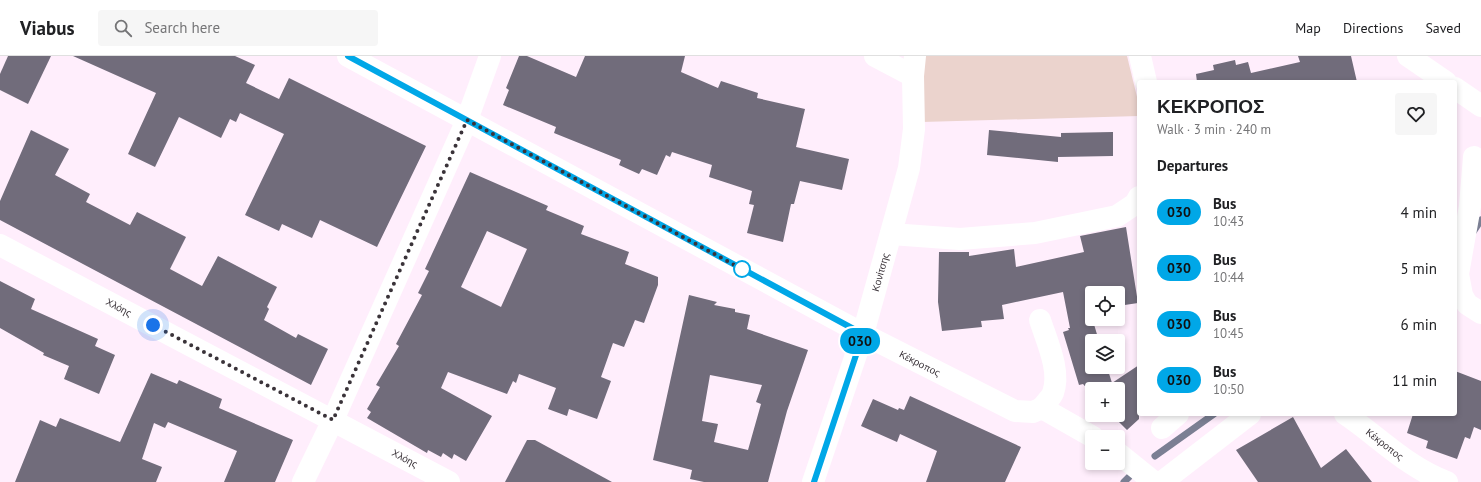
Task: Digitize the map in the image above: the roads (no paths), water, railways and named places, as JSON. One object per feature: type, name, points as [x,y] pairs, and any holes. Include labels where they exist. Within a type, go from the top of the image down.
[{"type":"street","name":"Κέκροπος","points":[[348,56],[863,334],[1015,411],[1033,412],[1042,408]]},
{"type":"street","points":[[303,482],[333,420],[467,120],[490,56]]},
{"type":"street","points":[[874,56],[914,66]]},
{"type":"street","points":[[1408,56],[1443,80]]},
{"type":"street","points":[[1146,58],[1146,80]]},
{"type":"street","name":"Κονίτσης","points":[[814,482],[863,334],[909,168],[914,129],[914,66]]},
{"type":"street","points":[[1457,89],[1481,106]]},
{"type":"street","points":[[1457,171],[1478,151]]},
{"type":"street","points":[[1478,151],[1458,274],[1462,295],[1467,304],[1481,313]]},
{"type":"street","points":[[891,234],[960,239],[1034,233],[1117,216],[1135,204],[1137,200]]},
{"type":"street","name":"Χλόης","points":[[0,245],[449,482]]},
{"type":"street","points":[[1040,320],[1054,364],[1056,381],[1053,395],[1042,408],[1085,432]]},
{"type":"street","points":[[1162,482],[1247,416]]},
{"type":"street","name":"Κέκροπος","points":[[1348,416],[1378,438],[1392,452],[1415,466],[1447,482]]},
{"type":"street","points":[[1125,459],[1154,482]]},
{"type":"waterway","points":[[1473,232],[1481,220]]},
{"type":"waterway","points":[[1155,456],[1211,416]]},
{"type":"waterway","points":[[1124,482],[1129,477]]}]
